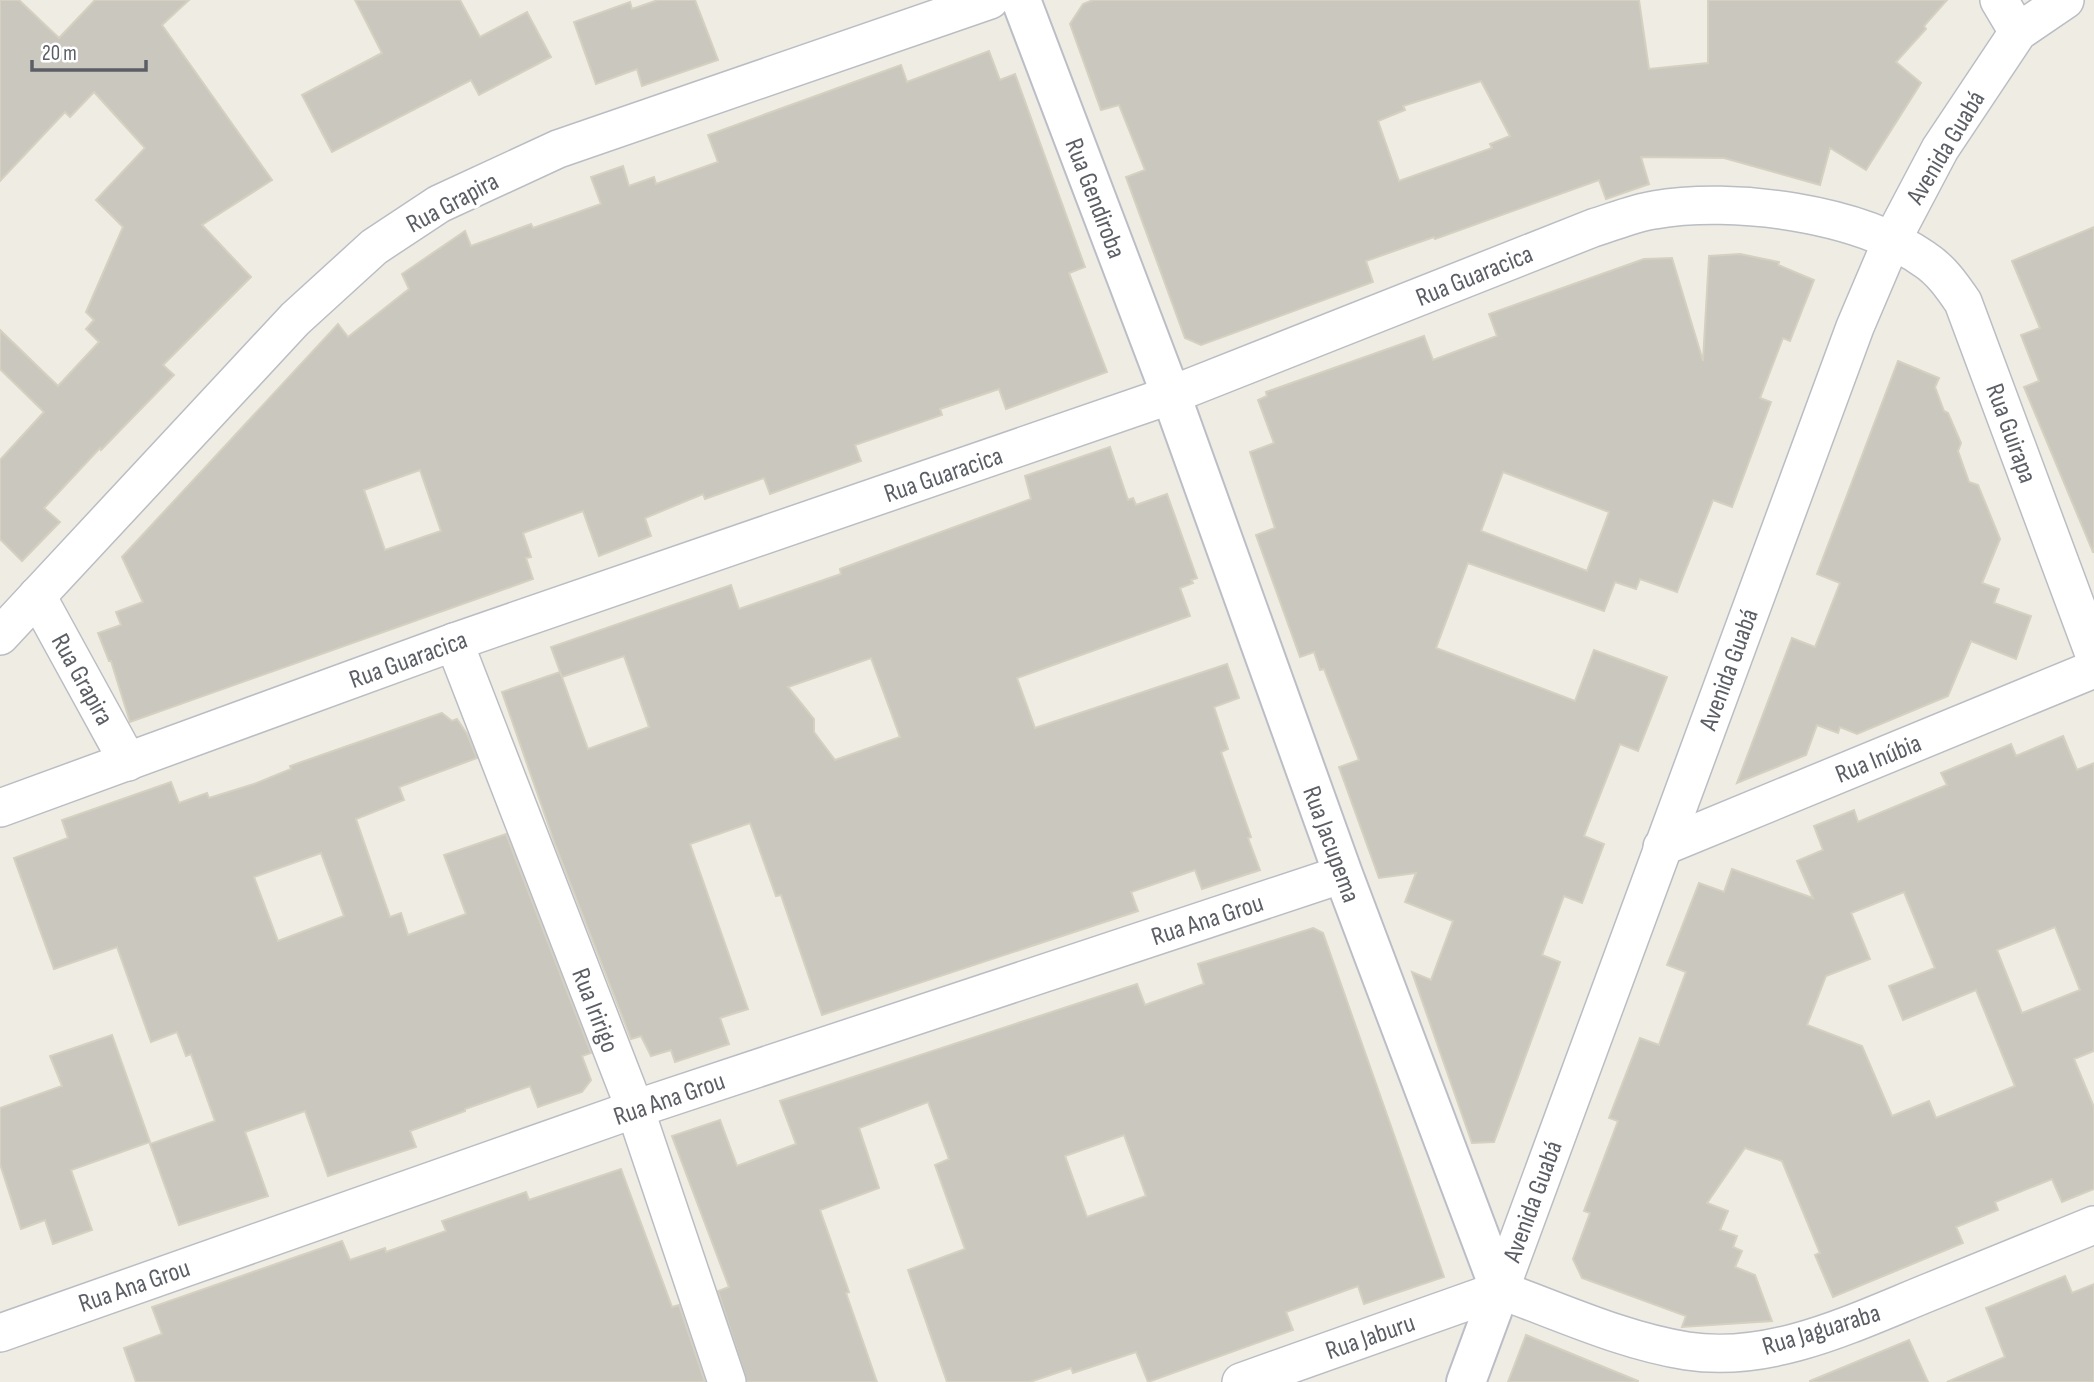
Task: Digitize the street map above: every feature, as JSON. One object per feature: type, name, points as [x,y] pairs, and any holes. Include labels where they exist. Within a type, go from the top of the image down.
[{"type":"street","name":"Rua Grapira","points":[[0,636],[295,319],[374,247],[439,204],[558,149],[990,0]]},
{"type":"street","name":"Rua Gendiroba","points":[[1021,0],[1171,395]]},
{"type":"street","points":[[1999,0],[2018,32]]},
{"type":"street","name":"Avenida Guabá","points":[[1466,1382],[1855,327],[1892,240],[1940,149],[2018,32],[2065,0]]},
{"type":"street","name":"Rua Guaracica","points":[[0,808],[454,642],[1171,395],[1593,228],[1654,210],[1710,206],[1772,209],[1845,223],[1892,240]]},
{"type":"street","name":"Rua Guirapa","points":[[1892,240],[1925,259],[1945,278],[1963,302],[2094,654]]},
{"type":"street","name":"Rua Jacupema","points":[[1171,395],[1343,874],[1500,1290]]},
{"type":"street","name":"Rua Grapira","points":[[37,596],[128,762]]},
{"type":"street","name":"Rua Iririgo","points":[[454,642],[635,1109],[727,1382]]},
{"type":"street","name":"Rua Inúbia","points":[[1662,847],[2094,669]]},
{"type":"street","name":"Rua Ana Grou","points":[[0,1333],[635,1109],[1343,874]]},
{"type":"street","name":"Rua Jaguaraba","points":[[1500,1290],[1644,1342],[1689,1351],[1735,1353],[1788,1344],[1841,1328],[2094,1225]]},
{"type":"street","name":"Rua Jaburu","points":[[1241,1382],[1500,1290]]},
{"type":"building","points":[[0,0],[19,0],[59,38],[95,0],[189,0],[162,25],[272,180],[202,225],[251,277],[163,365],[174,375],[44,508],[60,522],[22,561],[0,539],[0,460],[44,412],[0,369],[0,330],[58,386],[99,342],[86,329],[94,320],[86,312],[123,227],[96,200],[145,148],[94,92],[70,117],[65,112],[0,181]]},
{"type":"building","points":[[355,0],[460,0],[480,37],[527,12],[551,57],[479,95],[471,80],[332,152],[302,95],[382,53]]},
{"type":"building","points":[[658,0],[695,0],[718,60],[642,86],[637,69],[596,84],[574,22],[630,2],[632,9]]},
{"type":"building","points":[[1093,0],[1639,0],[1649,69],[1708,63],[1708,0],[1947,0],[1924,26],[1926,29],[1896,62],[1921,83],[1866,170],[1830,148],[1820,185],[1724,158],[1641,157],[1649,184],[1606,199],[1599,180],[1366,261],[1373,282],[1201,345],[1185,338],[1126,177],[1145,170],[1119,105],[1101,110],[1070,24],[1083,4]],"holes":[[[1481,81],[1510,136],[1490,144],[1492,148],[1399,181],[1378,121],[1405,110],[1403,106]]]},
{"type":"building","points":[[989,51],[1000,80],[1015,74],[1085,267],[1069,273],[1107,372],[1006,409],[999,389],[940,409],[942,415],[855,445],[861,461],[770,494],[764,478],[705,499],[703,494],[645,518],[651,536],[599,556],[583,511],[523,533],[531,557],[526,558],[533,579],[130,722],[111,661],[98,633],[121,625],[116,612],[143,602],[122,557],[338,324],[348,337],[409,289],[402,274],[465,231],[471,246],[531,224],[533,228],[601,204],[591,177],[623,166],[629,186],[654,177],[656,184],[718,162],[708,135],[901,65],[907,82]],"holes":[[[420,470],[441,531],[385,550],[364,490]]]},
{"type":"building","points":[[2094,227],[2093,552],[2024,387],[2039,381],[2021,335],[2040,328],[2012,261]]},
{"type":"building","points":[[1740,254],[1779,262],[1778,265],[1814,280],[1790,341],[1783,338],[1760,398],[1771,402],[1732,507],[1713,500],[1677,592],[1640,579],[1636,589],[1615,582],[1604,611],[1468,563],[1436,648],[1575,701],[1594,650],[1667,677],[1638,751],[1620,744],[1584,836],[1604,844],[1582,903],[1564,896],[1542,955],[1560,962],[1494,1142],[1472,1143],[1412,972],[1431,980],[1453,921],[1405,902],[1416,873],[1379,878],[1339,767],[1359,760],[1324,669],[1320,670],[1314,652],[1300,657],[1256,535],[1275,528],[1250,452],[1274,443],[1258,400],[1267,396],[1266,392],[1424,336],[1433,360],[1497,336],[1489,314],[1644,259],[1672,258],[1703,361],[1709,256]],"holes":[[[1503,472],[1609,512],[1587,571],[1481,531]]]},
{"type":"building","points":[[1898,361],[1939,378],[1935,387],[1961,443],[1958,451],[1969,482],[1978,485],[2000,539],[1982,583],[1999,589],[1994,603],[2031,616],[2016,659],[1971,641],[1948,696],[1857,734],[1840,727],[1838,733],[1817,725],[1806,755],[1737,783],[1792,638],[1815,647],[1840,583],[1817,574]]},
{"type":"building","points":[[1110,447],[1128,500],[1133,498],[1136,505],[1167,494],[1197,578],[1191,580],[1193,583],[1180,588],[1190,616],[1017,678],[1035,728],[1227,664],[1239,698],[1214,707],[1228,749],[1221,752],[1260,870],[1202,889],[1195,870],[1131,892],[1138,911],[822,1015],[781,895],[776,896],[750,823],[690,844],[748,1009],[720,1018],[729,1044],[675,1062],[671,1050],[651,1056],[641,1036],[631,1039],[555,844],[502,692],[560,672],[588,749],[649,727],[624,656],[562,677],[551,647],[731,585],[739,609],[841,574],[840,569],[1031,499],[1025,476]],"holes":[[[871,658],[900,737],[835,760],[814,732],[814,719],[788,687]]]},
{"type":"building","points":[[442,713],[452,721],[457,719],[477,758],[399,787],[404,800],[356,819],[390,917],[401,913],[408,935],[466,914],[444,855],[506,834],[591,1053],[582,1056],[591,1080],[582,1092],[538,1107],[530,1086],[465,1109],[410,1131],[416,1147],[328,1176],[305,1111],[245,1132],[268,1196],[179,1225],[150,1144],[215,1121],[191,1054],[186,1056],[177,1032],[151,1042],[117,947],[54,969],[14,858],[68,838],[62,820],[171,782],[179,803],[207,793],[209,798],[254,784],[291,769],[290,766]],"holes":[[[321,853],[344,916],[278,941],[254,877]]]},
{"type":"building","points":[[2063,736],[2077,770],[2094,763],[2094,1051],[2074,1059],[2094,1107],[2094,1189],[2062,1202],[2052,1179],[1995,1202],[1998,1210],[1956,1227],[1963,1243],[1833,1297],[1815,1255],[1820,1253],[1782,1161],[1745,1148],[1707,1203],[1728,1211],[1720,1230],[1737,1236],[1733,1247],[1742,1251],[1735,1267],[1755,1275],[1772,1321],[1682,1327],[1686,1316],[1582,1278],[1573,1259],[1590,1213],[1584,1211],[1618,1121],[1609,1118],[1640,1038],[1659,1045],[1686,972],[1667,965],[1699,883],[1724,892],[1732,869],[1813,898],[1797,861],[1823,850],[1814,826],[1854,810],[1858,822],[1947,785],[1941,773],[2011,744],[2016,756]],"holes":[[[1904,892],[1935,968],[1889,986],[1903,1020],[1976,990],[2015,1086],[1936,1118],[1929,1101],[1892,1116],[1862,1046],[1807,1025],[1826,976],[1870,959],[1851,913]],[[2055,927],[2080,990],[2022,1013],[1997,950]]]},
{"type":"building","points":[[1313,928],[1323,933],[1444,1277],[1364,1304],[1358,1286],[1286,1312],[1293,1330],[1148,1382],[1136,1352],[1073,1373],[1071,1368],[1030,1382],[947,1382],[908,1270],[965,1249],[935,1165],[949,1159],[928,1102],[859,1128],[879,1188],[820,1210],[877,1382],[747,1382],[718,1291],[729,1287],[672,1136],[720,1120],[737,1166],[796,1144],[780,1101],[1137,984],[1145,1005],[1204,984],[1198,964]],"holes":[[[1124,1135],[1146,1196],[1087,1217],[1065,1156]]]},
{"type":"building","points":[[112,1035],[150,1142],[71,1170],[92,1230],[53,1244],[45,1220],[21,1229],[0,1164],[0,1108],[62,1086],[50,1056]]},
{"type":"building","points":[[621,1169],[672,1307],[679,1305],[705,1382],[136,1382],[124,1348],[162,1334],[152,1307],[342,1241],[350,1260],[385,1248],[386,1252],[446,1231],[442,1221],[526,1192],[529,1200]]},
{"type":"building","points":[[2065,1276],[2072,1293],[2094,1284],[2094,1382],[1947,1382],[2005,1357],[1986,1308]]},
{"type":"building","points":[[1526,1335],[1638,1381],[1638,1382],[1508,1382]]},
{"type":"building","points":[[1909,1340],[1928,1382],[1810,1382],[1810,1381]]}]
